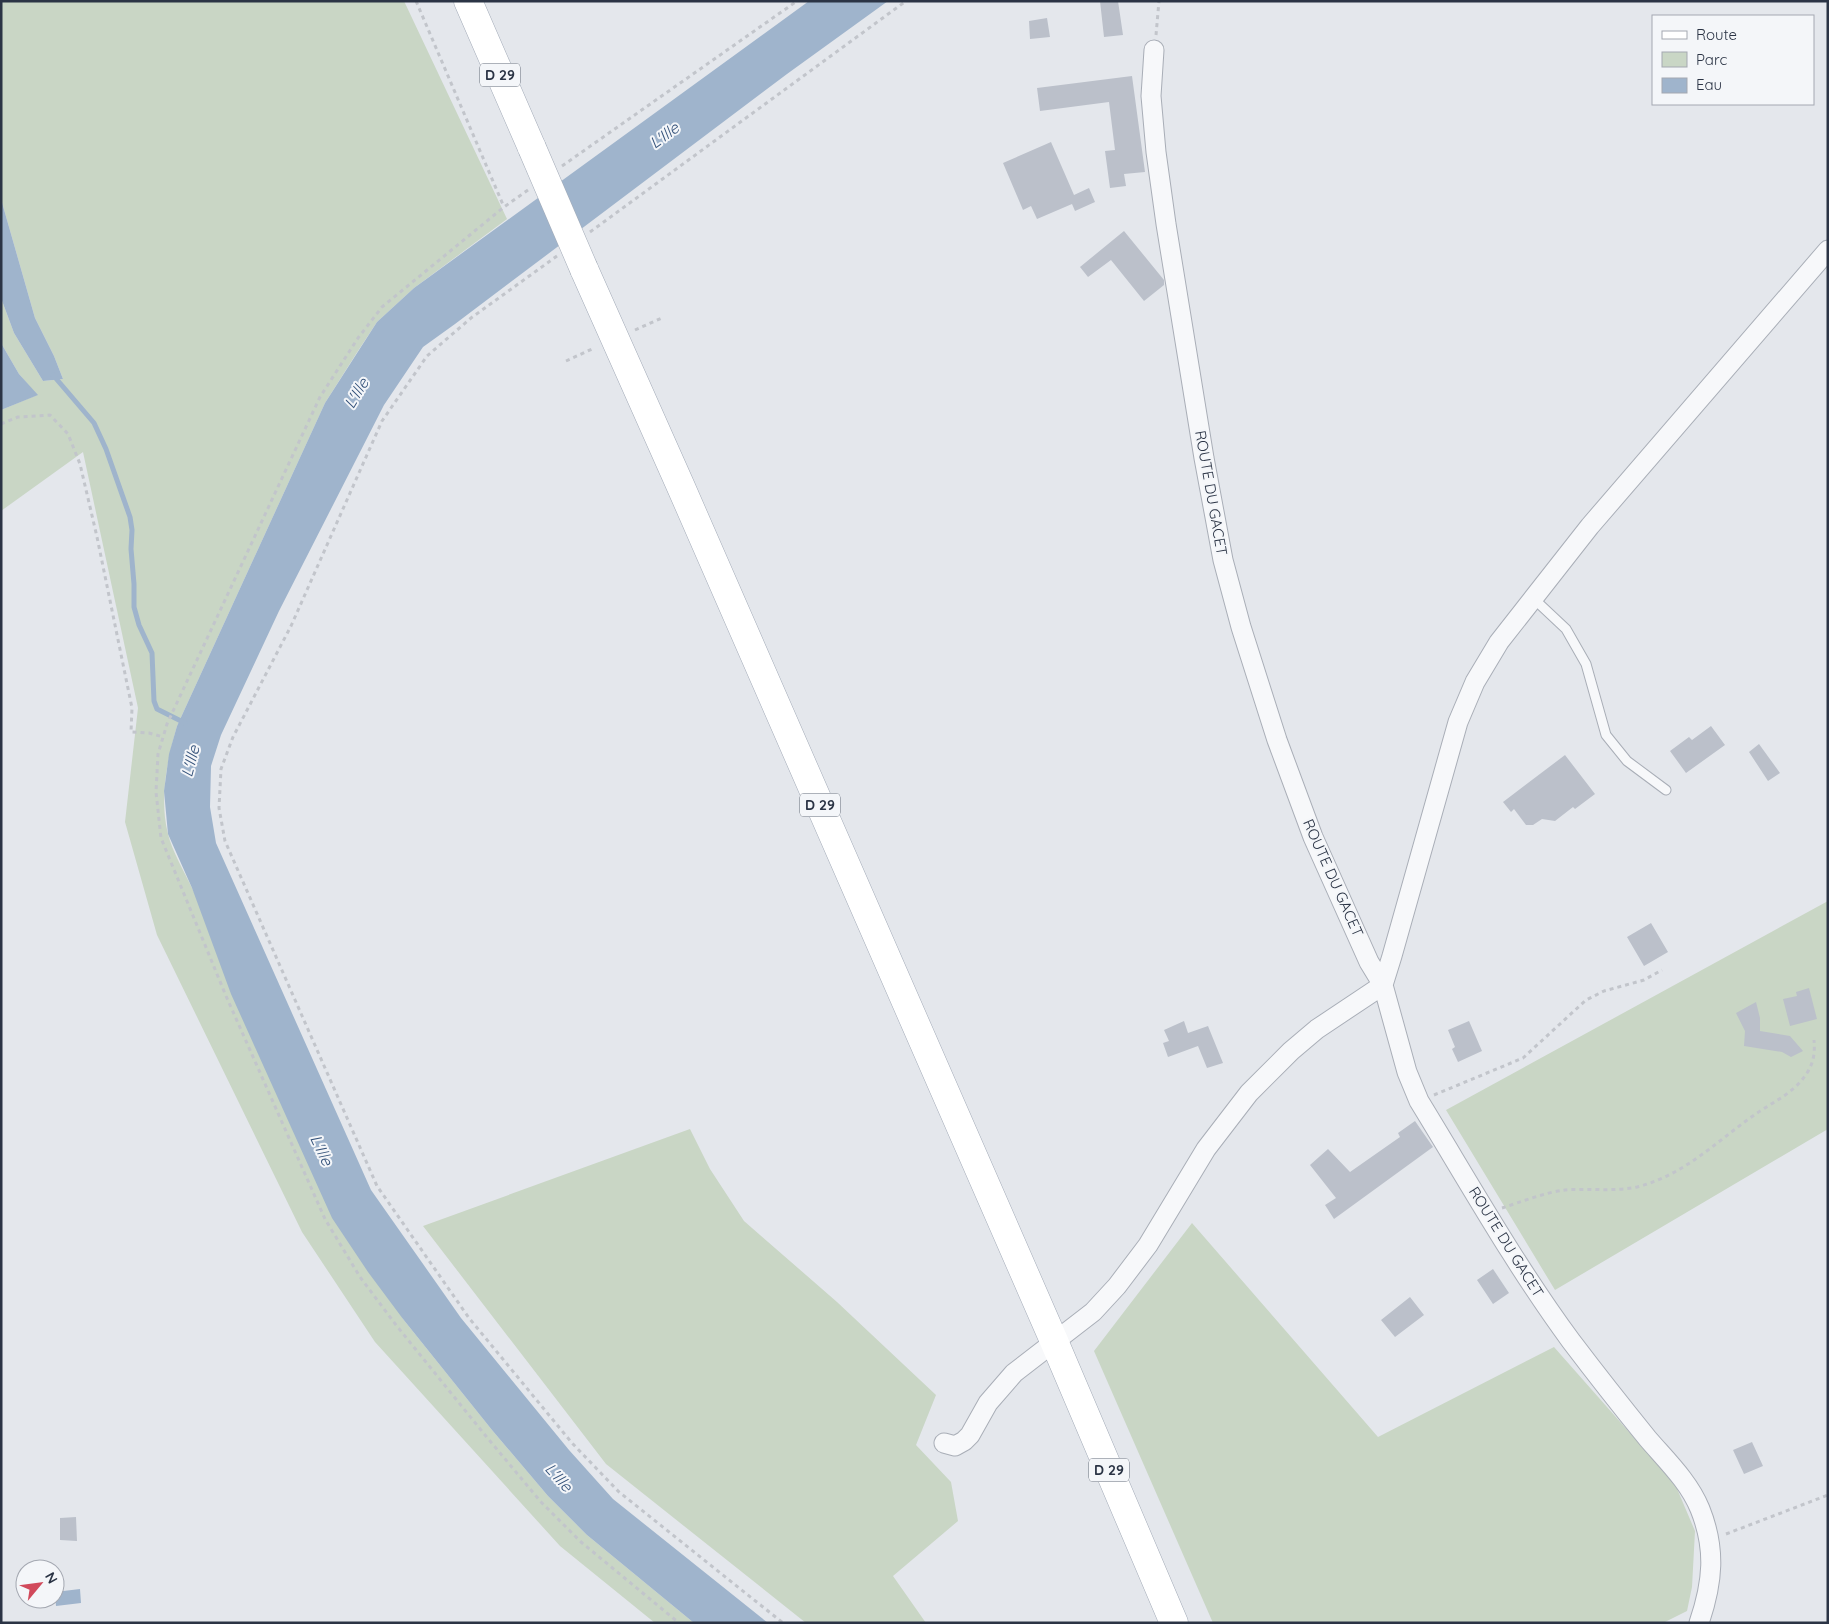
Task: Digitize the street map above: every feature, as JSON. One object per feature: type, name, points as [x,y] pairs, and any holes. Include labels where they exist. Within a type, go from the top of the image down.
[{"type":"main road","name":"D 29","points":[[468,1],[1054,1341],[1174,1623]]},
{"type":"street","name":"ROUTE DU GACET","points":[[1154,50],[1151,96],[1162,197],[1204,458],[1223,560],[1241,627],[1280,749],[1314,837],[1369,962],[1383,985],[1407,1072],[1419,1101],[1541,1299],[1571,1342],[1684,1481],[1699,1507],[1710,1540],[1710,1586],[1699,1623]]},
{"type":"street","points":[[944,1443],[955,1446],[964,1442],[988,1403],[1014,1373],[1093,1312],[1117,1286],[1148,1245],[1206,1149],[1250,1093],[1291,1051],[1317,1029],[1383,985],[1458,722],[1476,682],[1498,642],[1532,597],[1597,518],[1828,250]]},
{"type":"lane","points":[[1532,597],[1566,628],[1586,664],[1606,735],[1627,761],[1666,790]]},
{"type":"path","points":[[416,1],[504,207]]},
{"type":"path","points":[[560,168],[797,1]]},
{"type":"path","points":[[583,237],[906,1]]},
{"type":"path","points":[[1154,50],[1159,1]]},
{"type":"path","points":[[536,185],[504,207],[382,307],[358,338],[320,397],[167,724],[158,754],[156,792],[161,838],[226,996],[325,1219],[360,1277],[396,1325],[541,1502],[581,1542],[679,1623]]},
{"type":"path","points":[[559,254],[471,318],[427,356],[382,421],[291,626],[233,737],[221,769],[219,808],[225,841],[377,1186],[469,1318],[572,1443],[620,1492],[783,1623]]},
{"type":"path","points":[[635,330],[664,317]]},
{"type":"path","points":[[566,361],[592,349]]},
{"type":"path","points":[[1,424],[18,417],[50,416],[68,434],[80,464],[113,613],[132,708],[131,732],[149,733],[163,737]]},
{"type":"path","points":[[1419,1101],[1523,1058],[1586,1000],[1604,991],[1644,980],[1662,970]]},
{"type":"path","points":[[1487,1212],[1564,1190],[1607,1190],[1637,1187],[1665,1177],[1698,1159],[1756,1114],[1790,1092],[1807,1073],[1816,1054],[1814,1040]]},
{"type":"path","points":[[1710,1540],[1828,1495]]},
{"type":"green space","points":[[1,1],[404,1],[507,219],[414,288],[377,322],[325,403],[177,726],[165,780],[165,820],[170,841],[178,861],[403,1319],[548,1496],[587,1535],[694,1623],[655,1623],[560,1546],[375,1342],[302,1232],[157,935],[125,822],[138,708],[83,452],[1,511],[1,410],[37,395],[19,374],[1,343],[1,298],[14,333],[43,381],[63,379],[35,318],[1,199]]},
{"type":"green space","points":[[1828,901],[1828,1129],[1555,1290],[1446,1110]]},
{"type":"green space","points":[[690,1129],[710,1169],[744,1221],[837,1302],[936,1395],[916,1445],[951,1482],[958,1521],[893,1576],[926,1623],[806,1623],[606,1464],[423,1226]]},
{"type":"green space","points":[[1192,1223],[1378,1437],[1554,1347],[1675,1484],[1695,1531],[1692,1587],[1687,1611],[1663,1623],[1213,1623],[1094,1351]]},
{"type":"water","name":"L'Ille","points":[[809,1],[888,1],[787,74],[423,347],[384,405],[279,611],[221,735],[211,766],[210,807],[216,843],[371,1190],[461,1318],[569,1450],[613,1499],[768,1623],[694,1623],[587,1535],[548,1496],[403,1319],[368,1272],[332,1218],[231,994],[192,888],[168,834],[164,791],[169,754],[177,726],[325,403],[377,322],[414,288]]},
{"type":"water","points":[[1,199],[35,318],[63,379],[43,381],[14,333],[1,298]]},
{"type":"water","points":[[1,343],[19,374],[38,395],[1,410]]},
{"type":"water","points":[[80,1589],[81,1603],[65,1605],[65,1591]]},
{"type":"building","points":[[1100,1],[1118,1],[1123,35],[1104,37]]},
{"type":"building","points":[[1047,18],[1050,37],[1030,39],[1029,21]]},
{"type":"building","points":[[1132,76],[1145,172],[1124,174],[1126,186],[1110,188],[1105,151],[1115,150],[1109,102],[1040,111],[1037,88]]},
{"type":"building","points":[[1051,142],[1074,195],[1089,188],[1095,202],[1075,211],[1072,204],[1037,219],[1031,206],[1023,210],[1003,163]]},
{"type":"building","points":[[1124,231],[1164,280],[1164,285],[1144,301],[1111,260],[1088,277],[1080,267]]},
{"type":"building","points":[[1711,726],[1725,745],[1686,773],[1670,751],[1689,737],[1692,740]]},
{"type":"building","points":[[1759,744],[1780,773],[1768,781],[1749,752]]},
{"type":"building","points":[[1565,755],[1595,794],[1575,809],[1573,807],[1555,821],[1542,819],[1533,825],[1526,825],[1514,809],[1511,812],[1503,802]]},
{"type":"building","points":[[1651,923],[1668,952],[1644,966],[1627,937]]},
{"type":"building","points":[[1809,988],[1817,1019],[1790,1026],[1783,999],[1797,996],[1796,992]]},
{"type":"building","points":[[1756,1002],[1760,1018],[1760,1031],[1790,1036],[1803,1051],[1791,1057],[1782,1052],[1744,1046],[1745,1031],[1736,1013]]},
{"type":"building","points":[[1184,1021],[1188,1033],[1208,1026],[1223,1063],[1207,1068],[1198,1046],[1168,1057],[1163,1043],[1169,1041],[1164,1030]]},
{"type":"building","points":[[1469,1021],[1482,1051],[1458,1062],[1452,1049],[1455,1047],[1448,1030]]},
{"type":"building","points":[[1415,1121],[1433,1147],[1334,1219],[1325,1205],[1336,1198],[1310,1165],[1328,1149],[1350,1172],[1400,1137],[1398,1133]]},
{"type":"building","points":[[1493,1269],[1509,1293],[1493,1304],[1477,1280]]},
{"type":"building","points":[[1410,1297],[1424,1315],[1395,1337],[1381,1320]]},
{"type":"building","points":[[1752,1442],[1763,1466],[1744,1474],[1733,1450]]},
{"type":"building","points":[[76,1517],[77,1541],[60,1540],[60,1518]]},
{"type":"waterway","points":[[53,375],[94,423],[106,449],[130,517],[134,607],[139,625],[152,653],[154,701],[157,709],[185,723]]}]
